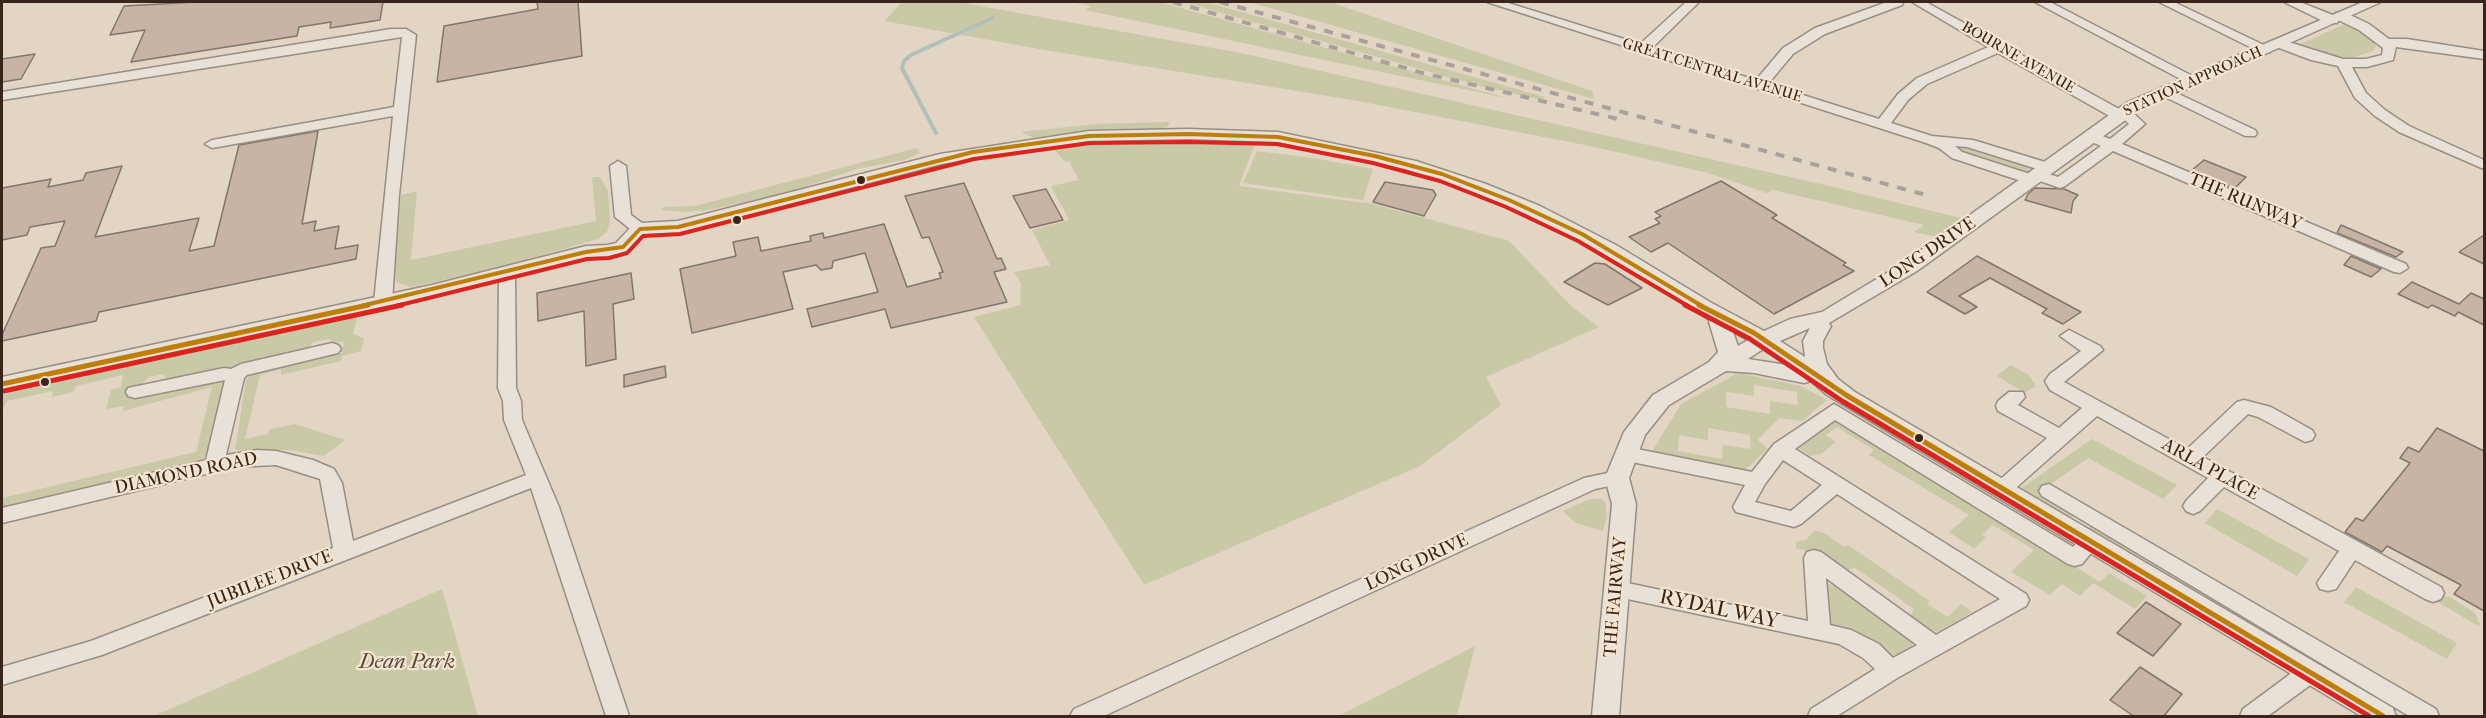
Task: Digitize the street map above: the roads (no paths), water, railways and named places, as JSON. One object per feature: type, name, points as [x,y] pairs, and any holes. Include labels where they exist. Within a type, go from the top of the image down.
[{"type":"street","name":"GREAT CENTRAL AVENUE","points":[[1493,2],[1516,5],[1643,49],[1931,140],[1944,145],[1957,155],[2037,177]]},
{"type":"street","points":[[1643,49],[1693,2]]},
{"type":"street","points":[[1759,86],[1788,51],[1820,31],[1897,2]]},
{"type":"street","name":"BOURNE AVENUE","points":[[1918,2],[2121,113]]},
{"type":"street","points":[[2041,2],[2193,80]]},
{"type":"street","points":[[2165,2],[2272,46],[2343,63],[2367,63],[2382,60],[2390,52],[2386,43],[2364,27],[2290,2]]},
{"type":"street","name":"STATION APPROACH","points":[[2037,177],[2121,113],[2374,2]]},
{"type":"street","points":[[2,96],[400,32],[409,35],[382,302]]},
{"type":"street","points":[[2386,43],[2407,43],[2484,55]]},
{"type":"street","points":[[1882,124],[1902,97],[1922,81],[1999,48]]},
{"type":"street","points":[[2343,63],[2360,95],[2380,113],[2404,129],[2484,165]]},
{"type":"street","points":[[2166,92],[2250,134]]},
{"type":"street","points":[[212,144],[400,110]]},
{"type":"street","points":[[2037,177],[2060,183],[2138,124],[2121,113]]},
{"type":"street","points":[[618,166],[623,217],[640,229],[678,227],[693,221],[793,199],[940,159],[1044,141],[1139,134],[1278,136],[1410,165],[1490,192],[1582,234],[1767,347],[1828,381],[1846,395]]},
{"type":"street","name":"THE RUNWAY","points":[[2090,136],[2400,267]]},
{"type":"street","name":"GREAT CENTRAL AVENUE","points":[[1931,140],[1968,143],[2037,177]]},
{"type":"street","name":"LONG DRIVE","points":[[1082,717],[1591,483],[1617,478],[1635,432],[1661,400],[1720,366],[1825,321],[1930,254],[2037,177]]},
{"type":"street","points":[[2,384],[382,302],[586,252],[623,247],[640,229]]},
{"type":"street","points":[[507,273],[507,388],[512,401],[513,420],[537,478],[618,717]]},
{"type":"street","points":[[1713,314],[1762,322],[1797,324]]},
{"type":"street","points":[[1713,314],[1729,348],[1720,366]]},
{"type":"street","points":[[1825,321],[1813,341],[1813,348],[1817,365],[1828,381]]},
{"type":"street","name":"LONG DRIVE","points":[[1767,347],[1797,324],[1825,321]]},
{"type":"street","name":"ARLA PLACE","points":[[2069,336],[2094,350],[2054,381],[2057,386],[2433,593]]},
{"type":"street","points":[[1767,347],[1804,376]]},
{"type":"street","points":[[214,466],[235,376],[242,370],[332,349]]},
{"type":"street","points":[[1720,366],[1754,366],[1804,376],[1846,395],[2309,674],[2350,684],[2428,717]]},
{"type":"street","points":[[135,392],[224,374],[235,376]]},
{"type":"street","points":[[2016,397],[2004,406],[2061,437]]},
{"type":"street","points":[[2002,489],[2095,407]]},
{"type":"street","points":[[2189,459],[2244,407],[2264,412],[2305,435]]},
{"type":"street","points":[[1836,483],[1794,519],[1743,507],[1756,480],[1781,449],[1834,411],[2075,558],[2090,542]]},
{"type":"street","points":[[1781,449],[2018,600],[1892,670],[1819,717]]},
{"type":"street","points":[[1627,454],[1756,480]]},
{"type":"street","name":"DIAMOND ROAD","points":[[2,516],[257,457],[293,462],[327,474],[332,483],[344,551]]},
{"type":"street","points":[[2193,506],[2222,477]]},
{"type":"street","name":"JUBILEE DRIVE","points":[[2,676],[94,649],[537,478]]},
{"type":"street","name":"THE FAIRWAY","points":[[1605,717],[1624,504],[1617,478]]},
{"type":"street","points":[[2049,491],[2350,684],[2383,717]]},
{"type":"street","points":[[2069,530],[2089,515]]},
{"type":"street","points":[[2328,583],[2352,548]]},
{"type":"street","points":[[1820,632],[1814,558],[1936,647]]},
{"type":"street","name":"RYDAL WAY","points":[[1618,589],[1843,636],[1871,651],[1892,670]]},
{"type":"street","points":[[2251,717],[2309,674]]},
{"type":"waterway","points":[[936,133],[902,68],[904,61],[911,55],[992,18]]},
{"type":"railway","points":[[1173,2],[1423,73],[1618,119]]},
{"type":"railway","points":[[1220,2],[1926,195]]},
{"type":"park label","name":"Dean Park","points":[[407,663]]}]
